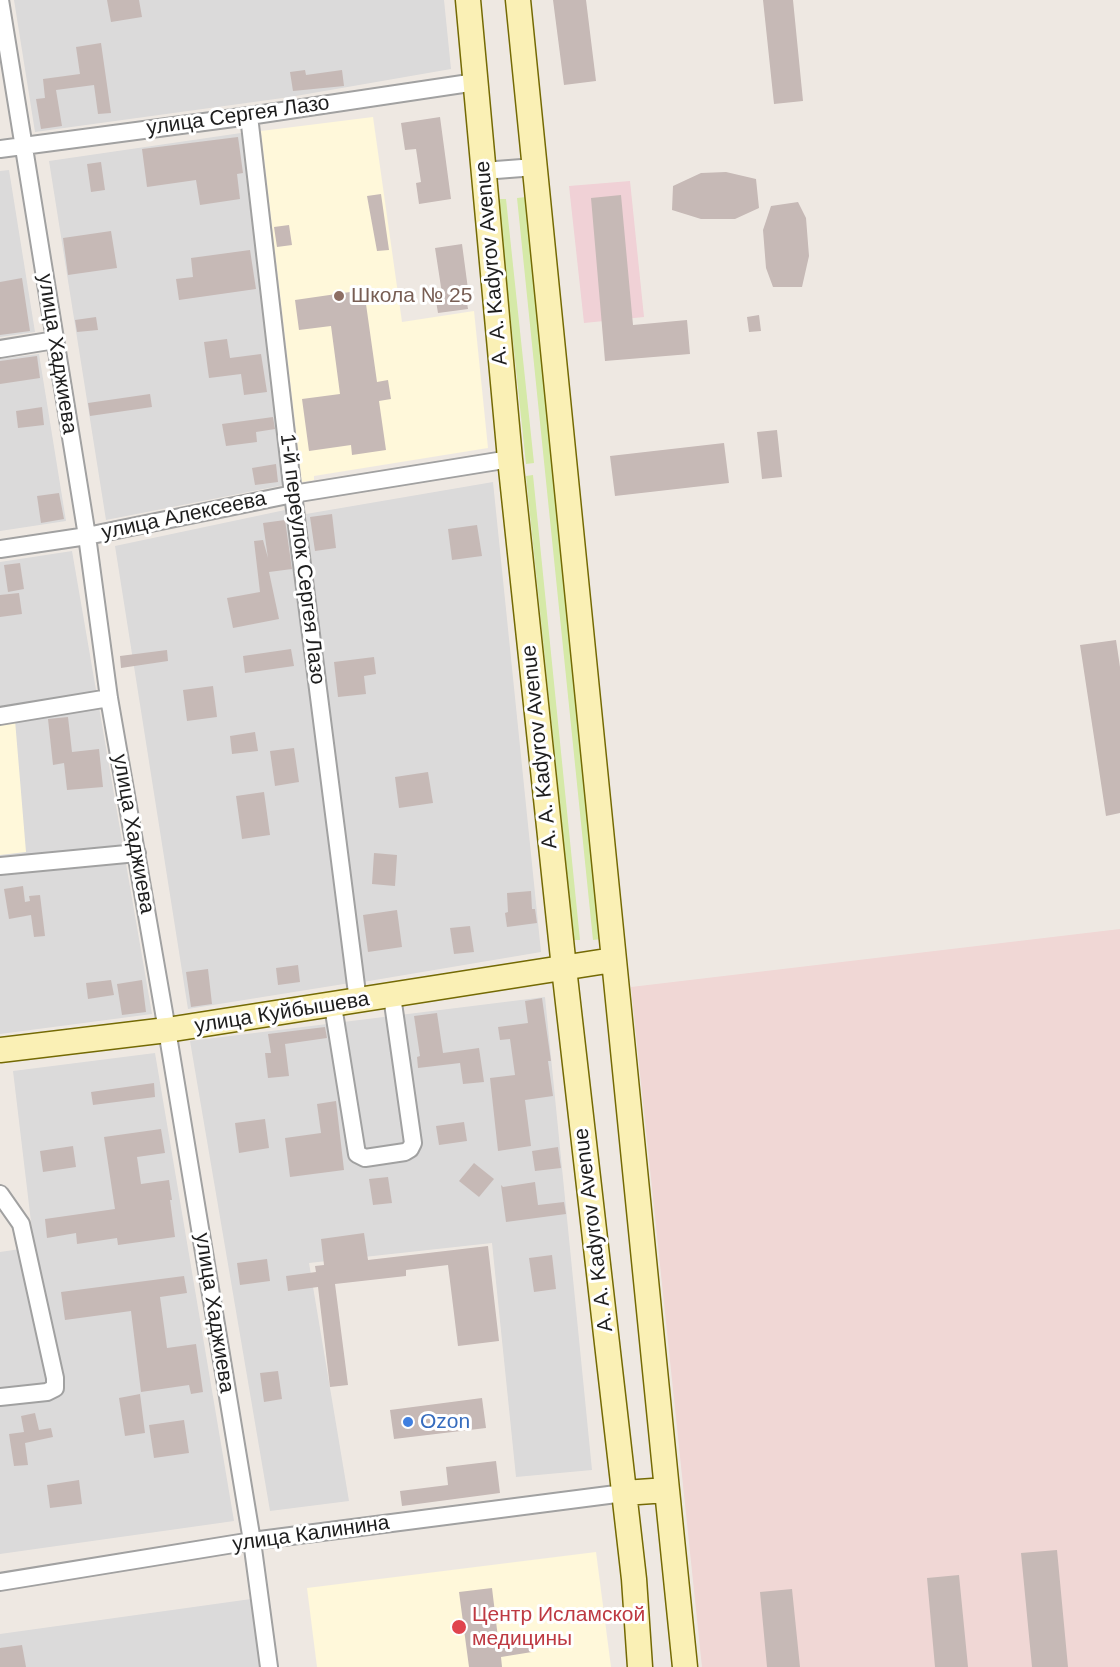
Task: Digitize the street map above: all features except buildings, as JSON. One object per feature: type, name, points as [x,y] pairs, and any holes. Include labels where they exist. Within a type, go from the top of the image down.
[{"type":"street","name":"улица Хаджиева","points":[[0,0],[87,537],[109,698],[252,1541],[269,1667]]},
{"type":"street","name":"A. A. Kadyrov Avenue","points":[[468,0],[510,459],[564,968],[634,1579],[640,1667]]},
{"type":"street","name":"A. A. Kadyrov Avenue","points":[[518,0],[685,1667]]},
{"type":"street","name":"улица Сергея Лазо","points":[[0,149],[249,116],[476,82]]},
{"type":"street","name":"1-й переулок Сергея Лазо","points":[[249,116],[293,494],[358,1001]]},
{"type":"street","points":[[483,171],[535,167]]},
{"type":"street","points":[[0,349],[55,340]]},
{"type":"street","name":"улица Алексеева","points":[[0,549],[87,537],[293,494],[510,459]]},
{"type":"street","points":[[0,716],[109,698]]},
{"type":"street","points":[[0,866],[137,853]]},
{"type":"street","name":"улица Куйбышева","points":[[0,1050],[167,1030],[333,1006],[613,960]]},
{"type":"street","points":[[333,1006],[357,1154],[365,1158],[405,1152],[413,1143],[392,996]]},
{"type":"street","points":[[0,1194],[21,1224],[55,1378],[55,1388],[47,1392],[0,1397]]},
{"type":"street","points":[[624,1492],[667,1490]]},
{"type":"street","name":"улица Калинина","points":[[0,1582],[252,1541],[624,1492]]},
{"type":"shaded area","points":[[14,0],[444,0],[451,69],[290,97],[35,132]]},
{"type":"shaded area","name":"Школа № 25","points":[[373,117],[402,322],[474,311],[488,448],[314,476],[314,480],[302,482],[261,131]]},
{"type":"shaded area","points":[[241,133],[284,485],[106,520],[49,161]]},
{"type":"shaded area","points":[[9,170],[35,332],[0,337],[0,171]]},
{"type":"shaded area","points":[[630,181],[644,317],[584,323],[569,186]]},
{"type":"shaded area","points":[[39,354],[66,521],[0,531],[0,359]]},
{"type":"shaded area","points":[[493,482],[541,952],[363,982],[306,514]]},
{"type":"shaded area","points":[[285,510],[350,983],[188,1009],[115,546]]},
{"type":"shaded area","points":[[72,551],[152,1014],[0,1034],[0,562]]},
{"type":"shaded area","points":[[15,720],[26,852],[0,855],[0,723]]},
{"type":"shaded area","points":[[1120,929],[1120,1667],[702,1667],[631,987]]},
{"type":"shaded area","points":[[545,997],[592,1470],[516,1477],[492,1243],[309,1263],[349,1501],[270,1511],[190,1041]]},
{"type":"shaded area","points":[[155,1053],[234,1521],[0,1554],[0,1252],[34,1247],[13,1071]]},
{"type":"shaded area","name":"Центр Исламской медицины","points":[[596,1552],[611,1667],[317,1667],[307,1588]]},
{"type":"shaded area","points":[[251,1599],[262,1667],[0,1667],[0,1634]]},
{"type":"green space","points":[[526,197],[601,939],[593,940],[517,198]]},
{"type":"green space","points":[[498,199],[506,199],[534,463],[526,464]]},
{"type":"green space","points":[[533,475],[580,940],[574,940],[526,476]]},
{"type":"place","name":"Школа № 25","points":[[339,296]]},
{"type":"place","name":"Ozon","points":[[408,1422]]},
{"type":"place","name":"Центр Исламской медицины","points":[[459,1627]]}]
